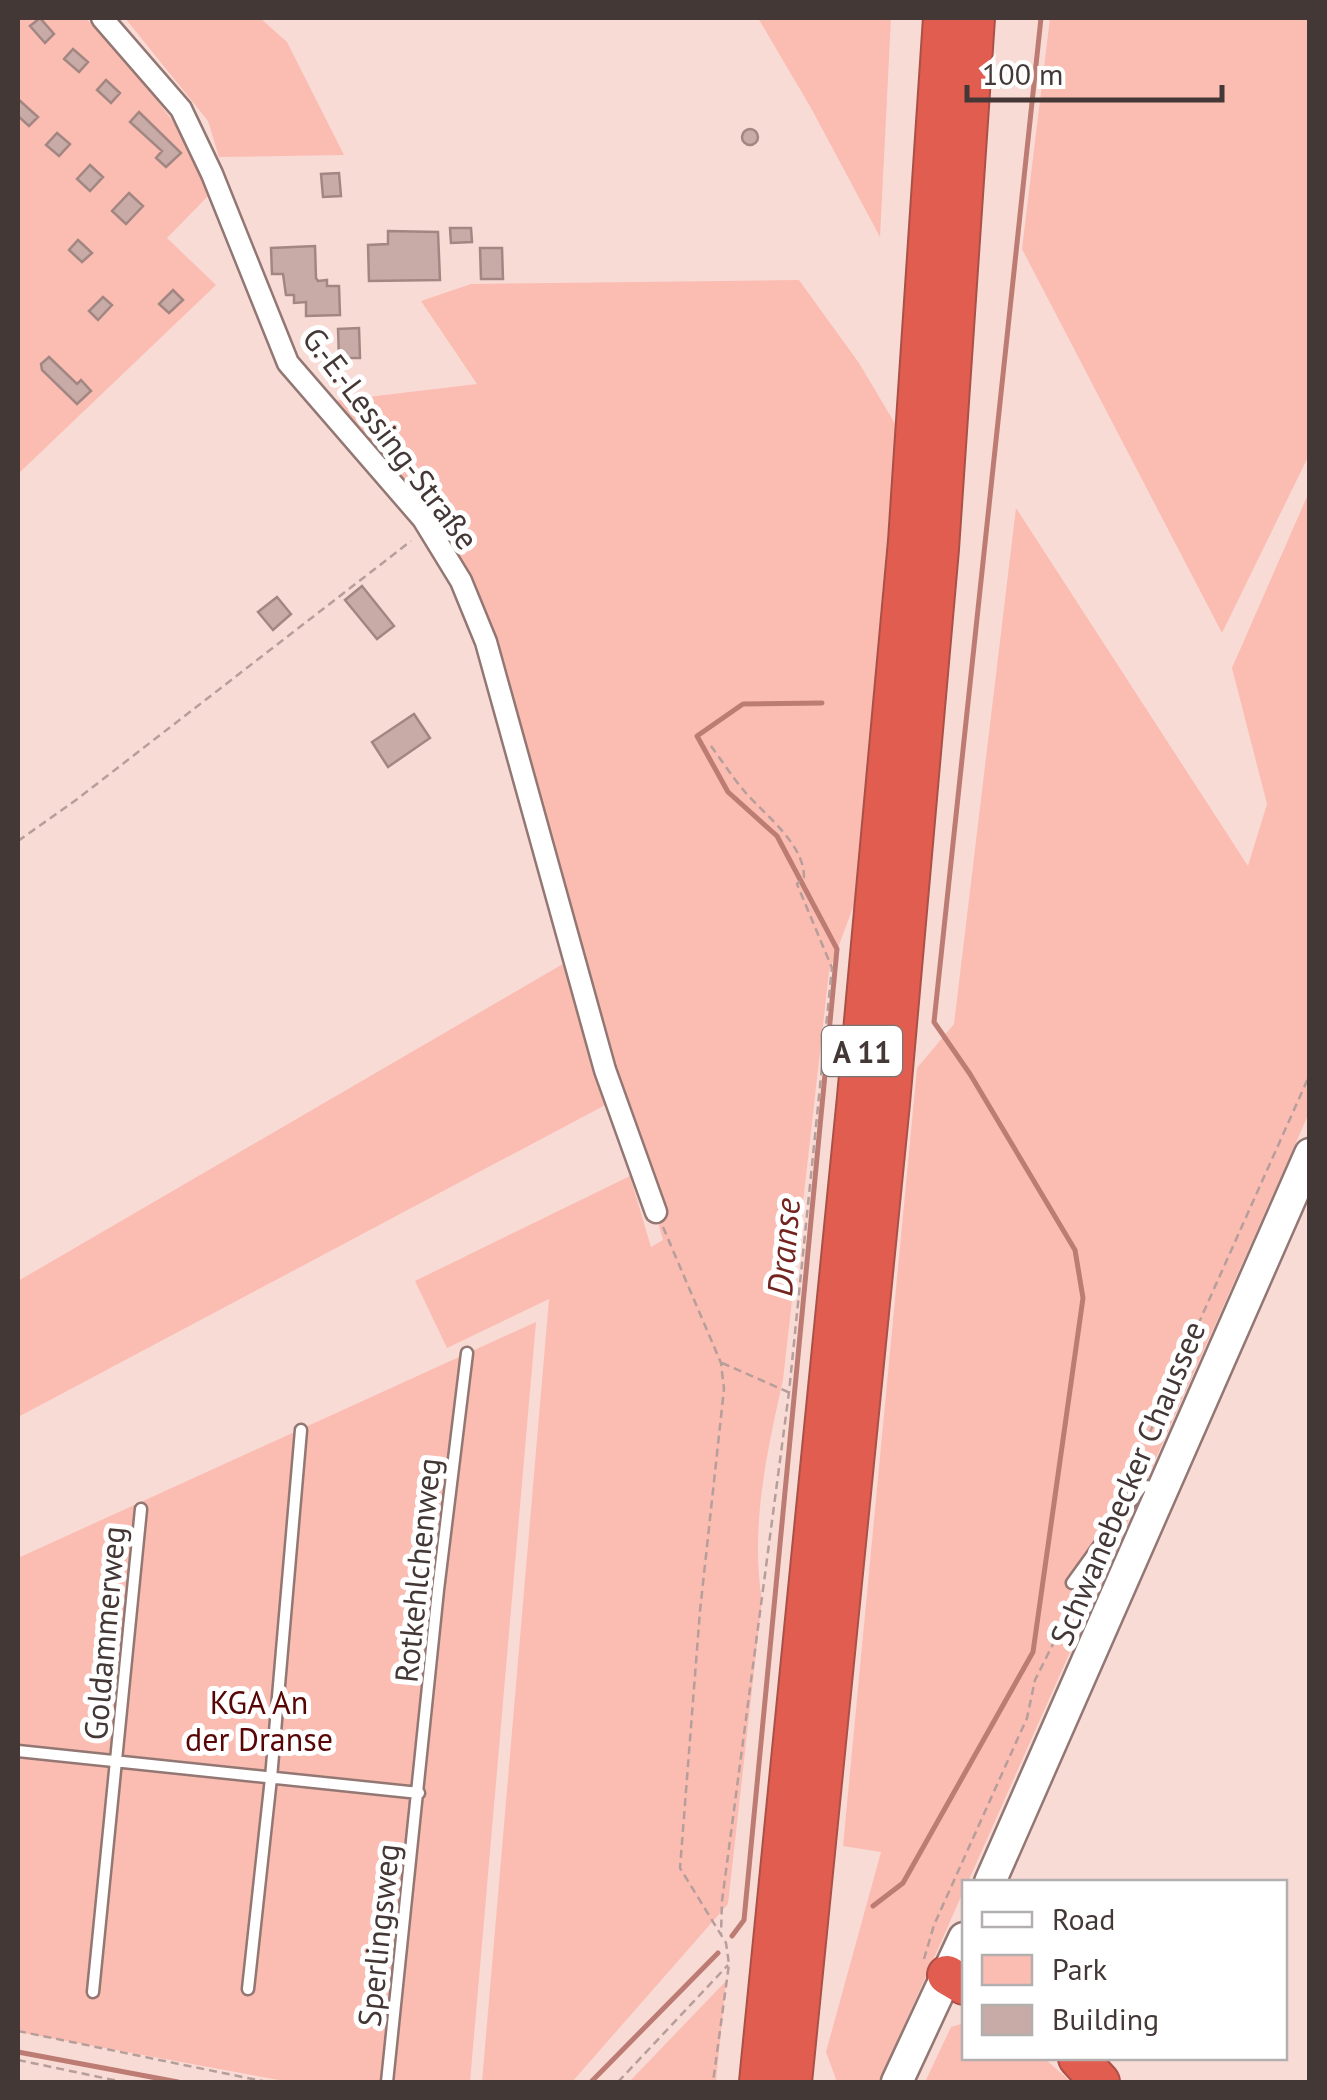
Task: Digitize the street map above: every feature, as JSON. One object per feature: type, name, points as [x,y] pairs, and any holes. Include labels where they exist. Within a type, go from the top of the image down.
[{"type":"highway","name":"A 11","points":[[759,2082],[858,1097],[908,541],[943,18]]},
{"type":"highway","name":"A 11","points":[[795,2082],[796,2034],[896,1044],[939,549],[975,18]]},
{"type":"highway","points":[[1080,2060],[1100,2082]]},
{"type":"main road","name":"Schwanebecker Chaussee","points":[[991,1880],[1310,1154]]},
{"type":"main road","points":[[897,2082],[956,1980],[962,1948]]},
{"type":"street","name":"G.-E.-Lessing-Straße","points":[[102,18],[182,108],[288,363],[428,528],[461,581],[486,642],[605,1070],[656,1212]]},
{"type":"lane","name":"Rotkehlchenweg","points":[[419,1792],[438,1590],[467,1353]]},
{"type":"lane","points":[[248,1988],[302,1430]]},
{"type":"lane","points":[[1072,1583],[1142,1486],[1165,1488]]},
{"type":"lane","name":"Goldammerweg","points":[[93,1992],[141,1510]]},
{"type":"lane","points":[[18,1751],[419,1792]]},
{"type":"lane","name":"Sperlingsweg","points":[[387,2082],[419,1792]]},
{"type":"path","points":[[18,841],[428,528]]},
{"type":"path","points":[[711,746],[744,791],[778,825],[804,866],[804,877],[797,884],[832,968],[788,1392],[722,1901],[721,1934],[729,1964],[712,2082]]},
{"type":"path","points":[[656,1212],[721,1363],[724,1389],[700,1611],[680,1868],[721,1934]]},
{"type":"path","points":[[721,1363],[788,1392]]},
{"type":"path","points":[[618,2082],[729,1964]]},
{"type":"path","points":[[18,2031],[267,2082]]},
{"type":"path","points":[[18,2060],[124,2082]]},
{"type":"green space","points":[[18,18],[86,18],[175,124],[212,192],[167,238],[216,285],[18,474]]},
{"type":"green space","points":[[125,18],[260,18],[287,42],[344,155],[219,157],[208,121]]},
{"type":"green space","points":[[758,18],[891,18],[880,237],[811,108]]},
{"type":"green space","points":[[1050,18],[1309,18],[1309,455],[1222,633],[1022,249]]},
{"type":"green space","points":[[799,280],[859,363],[897,427],[855,902],[829,972],[783,1380],[762,1490],[758,1545],[762,1600],[728,1904],[572,2082],[482,2082],[549,1299],[447,1348],[415,1281],[630,1176],[651,1247],[663,1240],[478,595],[442,525],[334,401],[477,384],[421,301],[471,284]]},
{"type":"green space","points":[[1309,492],[1309,1113],[969,1880],[962,1880],[962,1895],[879,2082],[837,2082],[826,2052],[881,1852],[843,1846],[917,1068],[954,1024],[1016,508],[1248,866],[1267,804],[1232,668]]},
{"type":"green space","points":[[568,961],[609,1103],[18,1417],[18,1281]]},
{"type":"green space","name":"KGA An der Dranse","points":[[536,1322],[470,2082],[290,2082],[18,2032],[18,1558]]},
{"type":"green space","points":[[726,1981],[716,2082],[629,2082]]},
{"type":"green space","points":[[962,2024],[962,2060],[1046,2060],[1071,2082],[925,2082],[951,2027]]},
{"type":"building","points":[[40,18],[54,34],[45,43],[30,26]]},
{"type":"building","points":[[73,49],[88,62],[79,72],[64,59]]},
{"type":"building","points":[[106,80],[120,93],[111,103],[97,90]]},
{"type":"building","points":[[18,99],[38,117],[29,126],[18,116]]},
{"type":"building","points":[[139,112],[181,153],[166,167],[156,158],[162,151],[130,122]]},
{"type":"building","points":[[750,129],[758,137],[750,145],[742,137]]},
{"type":"building","points":[[57,133],[70,144],[59,156],[46,145]]},
{"type":"building","points":[[90,165],[103,177],[90,191],[77,179]]},
{"type":"building","points":[[339,173],[341,196],[323,197],[321,174]]},
{"type":"building","points":[[129,193],[143,206],[126,224],[112,211]]},
{"type":"building","points":[[450,228],[471,228],[472,242],[451,243]]},
{"type":"building","points":[[388,231],[438,232],[440,280],[369,281],[368,245],[388,244]]},
{"type":"building","points":[[78,240],[92,253],[82,262],[69,250]]},
{"type":"building","points":[[315,246],[316,278],[327,280],[327,286],[339,286],[340,315],[306,316],[306,302],[294,303],[294,295],[286,295],[283,274],[272,274],[271,248]]},
{"type":"building","points":[[480,248],[502,248],[503,279],[481,279]]},
{"type":"building","points":[[173,290],[183,300],[169,313],[159,304]]},
{"type":"building","points":[[103,297],[112,305],[98,320],[89,311]]},
{"type":"building","points":[[359,328],[360,358],[339,358],[338,329]]},
{"type":"building","points":[[49,357],[77,384],[81,380],[91,391],[77,404],[42,370],[41,364]]},
{"type":"building","points":[[362,586],[394,626],[377,639],[345,600]]},
{"type":"building","points":[[277,597],[291,614],[273,630],[258,612]]},
{"type":"building","points":[[414,714],[430,738],[388,767],[372,742]]},
{"type":"waterway","points":[[873,1906],[903,1883],[1033,1652],[1083,1298],[1075,1250],[970,1074],[934,1022],[1041,18]]},
{"type":"waterway","name":"Dranse","points":[[732,1936],[744,1920],[837,949],[777,836],[728,792],[697,736],[743,704],[822,703]]},
{"type":"waterway","name":"Dranse","points":[[591,2082],[718,1953]]},
{"type":"waterway","name":"Dranse","points":[[18,2052],[178,2082]]}]
